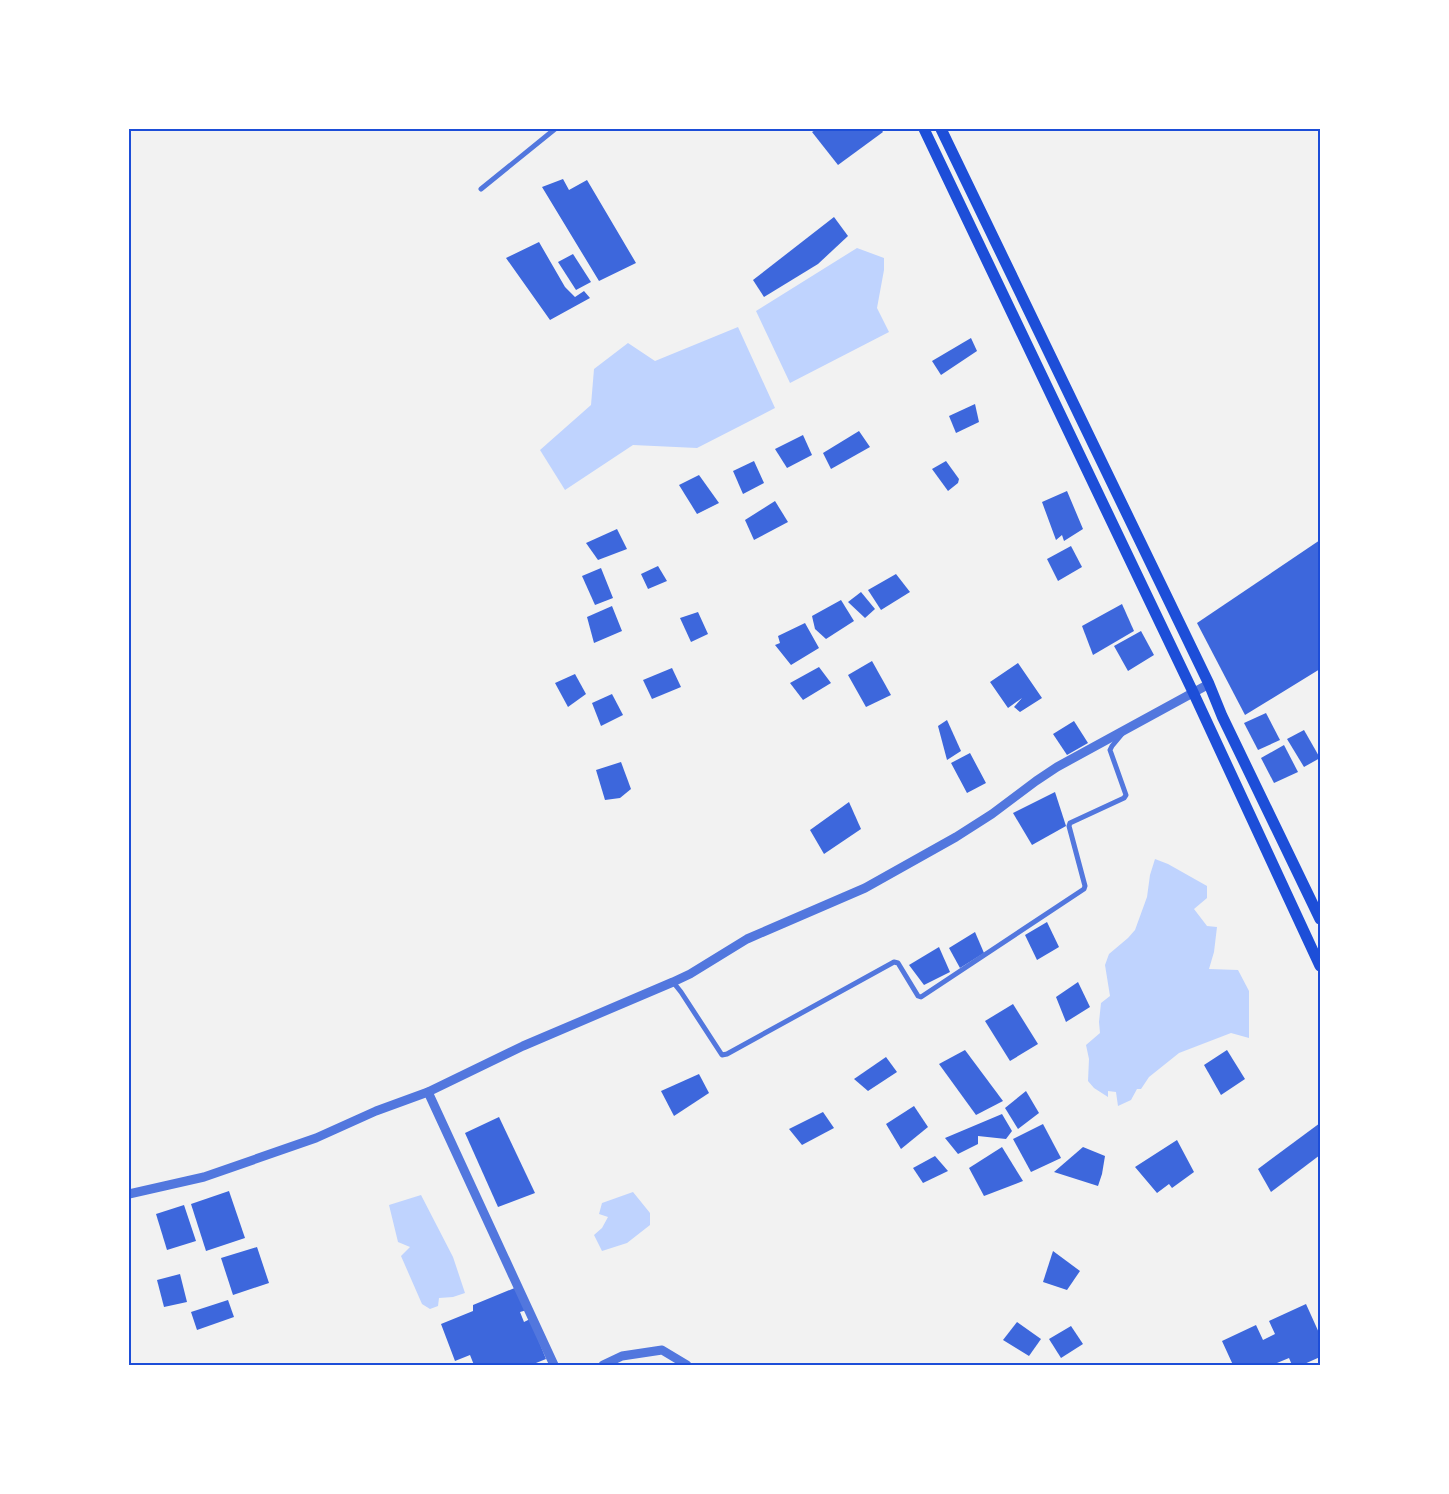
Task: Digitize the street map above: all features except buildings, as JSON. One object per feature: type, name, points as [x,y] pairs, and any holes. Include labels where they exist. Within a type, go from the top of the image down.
[{"type":"main road","points":[[924,129],[1193,692],[1320,966]]},
{"type":"main road","points":[[941,129],[1209,684],[1222,716],[1320,919]]},
{"type":"street","points":[[481,189],[555,129]]},
{"type":"street","points":[[129,1194],[204,1177],[316,1138],[376,1111],[428,1092],[524,1046],[690,974],[747,939],[865,888],[956,838],[1057,767],[1209,684]]},
{"type":"street","points":[[673,982],[722,1055],[894,962],[898,963],[918,996],[921,997],[1084,889],[1085,886],[1069,826],[1124,798],[1126,795],[1110,750],[1127,728]]},
{"type":"street","points":[[428,1092],[554,1365]]},
{"type":"street","points":[[603,1365],[622,1356],[662,1350],[687,1365]]},
{"type":"water","points":[[857,248],[884,258],[884,270],[877,308],[889,332],[790,383],[756,311]]},
{"type":"water","points":[[738,327],[775,408],[697,448],[633,445],[565,490],[540,450],[591,405],[594,369],[628,343],[655,361]]},
{"type":"water","points":[[1155,859],[1168,864],[1207,886],[1207,898],[1194,909],[1207,926],[1217,927],[1214,952],[1209,969],[1238,970],[1249,991],[1249,1038],[1231,1033],[1179,1053],[1149,1077],[1141,1089],[1137,1089],[1131,1100],[1118,1106],[1116,1092],[1108,1091],[1108,1097],[1094,1088],[1088,1081],[1089,1059],[1086,1045],[1100,1033],[1101,1003],[1110,996],[1105,965],[1109,954],[1135,930],[1147,897],[1150,875]]},
{"type":"water","points":[[633,1192],[650,1213],[650,1225],[627,1243],[602,1251],[594,1235],[602,1228],[608,1217],[599,1214],[602,1203]]},
{"type":"water","points":[[421,1195],[453,1257],[465,1293],[453,1297],[439,1298],[438,1306],[430,1309],[422,1304],[401,1256],[410,1247],[398,1242],[389,1205]]}]
